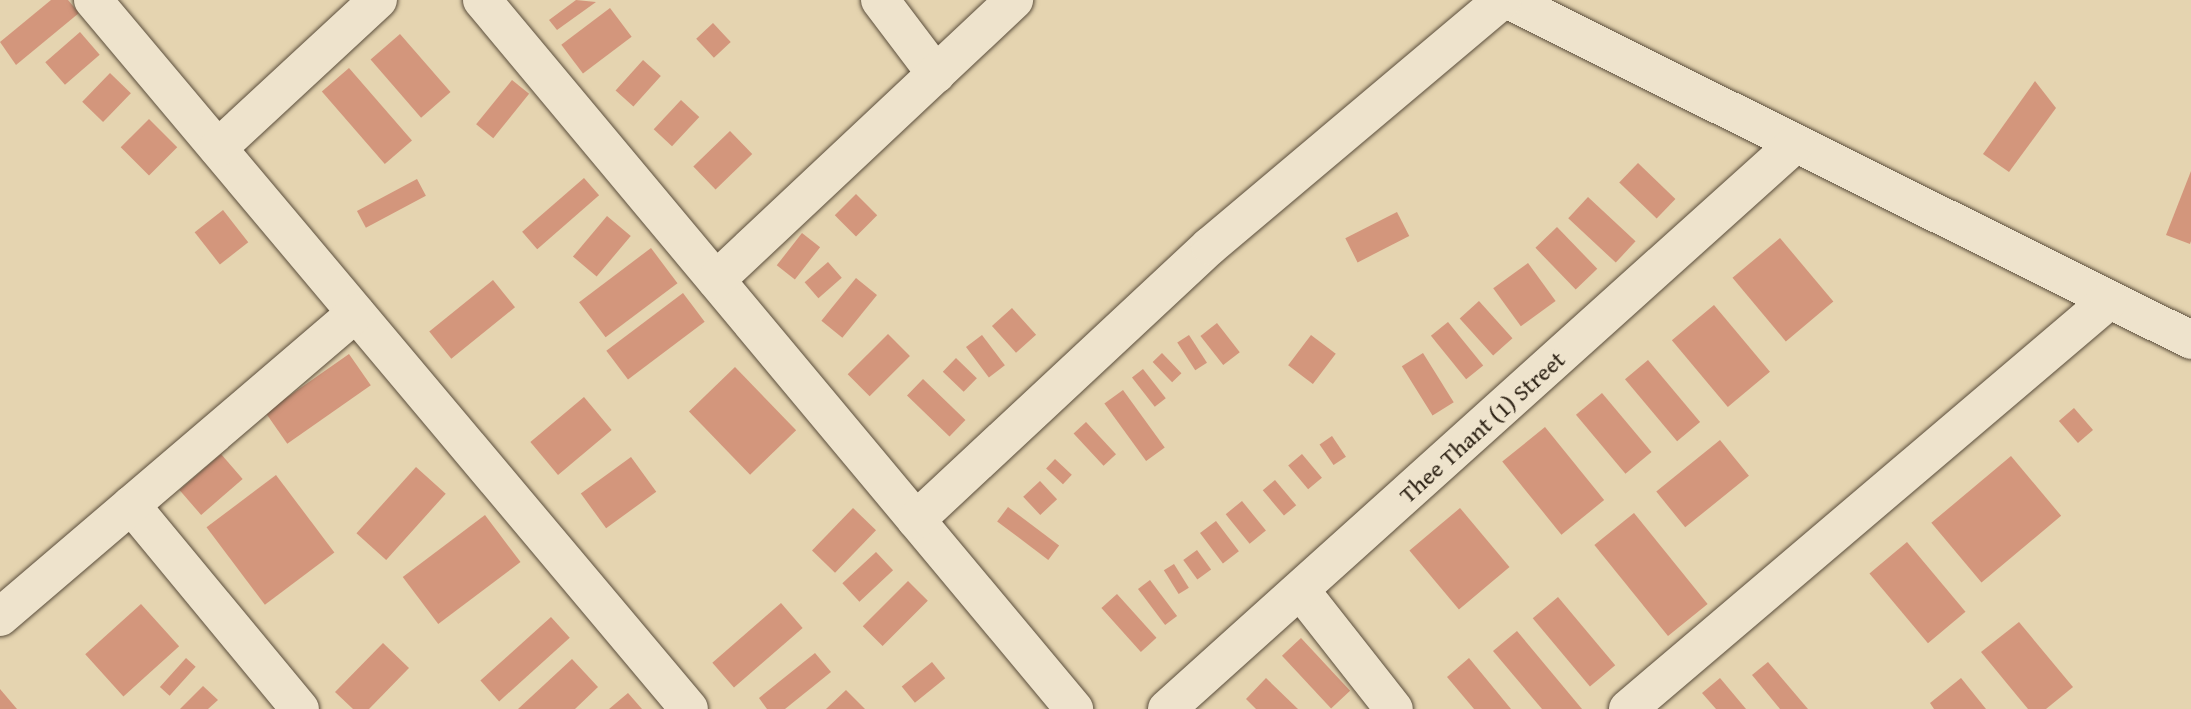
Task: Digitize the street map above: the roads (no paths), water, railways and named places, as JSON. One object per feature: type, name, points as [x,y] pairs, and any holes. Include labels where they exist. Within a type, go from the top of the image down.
[{"type":"street","points":[[93,0],[689,709]]},
{"type":"street","points":[[218,148],[378,0]]},
{"type":"street","points":[[482,0],[1074,709]]},
{"type":"street","points":[[880,0],[936,74]]},
{"type":"street","points":[[716,280],[1014,0]]},
{"type":"street","points":[[916,520],[1210,246],[1502,0]]},
{"type":"street","points":[[1508,0],[2191,340]]},
{"type":"street","name":"Thee Thant (1) Street","points":[[1167,709],[1795,144]]},
{"type":"street","points":[[1628,709],[2108,301]]},
{"type":"street","points":[[0,617],[356,313]]},
{"type":"street","points":[[131,505],[300,709]]},
{"type":"street","points":[[1301,591],[1394,709]]}]
